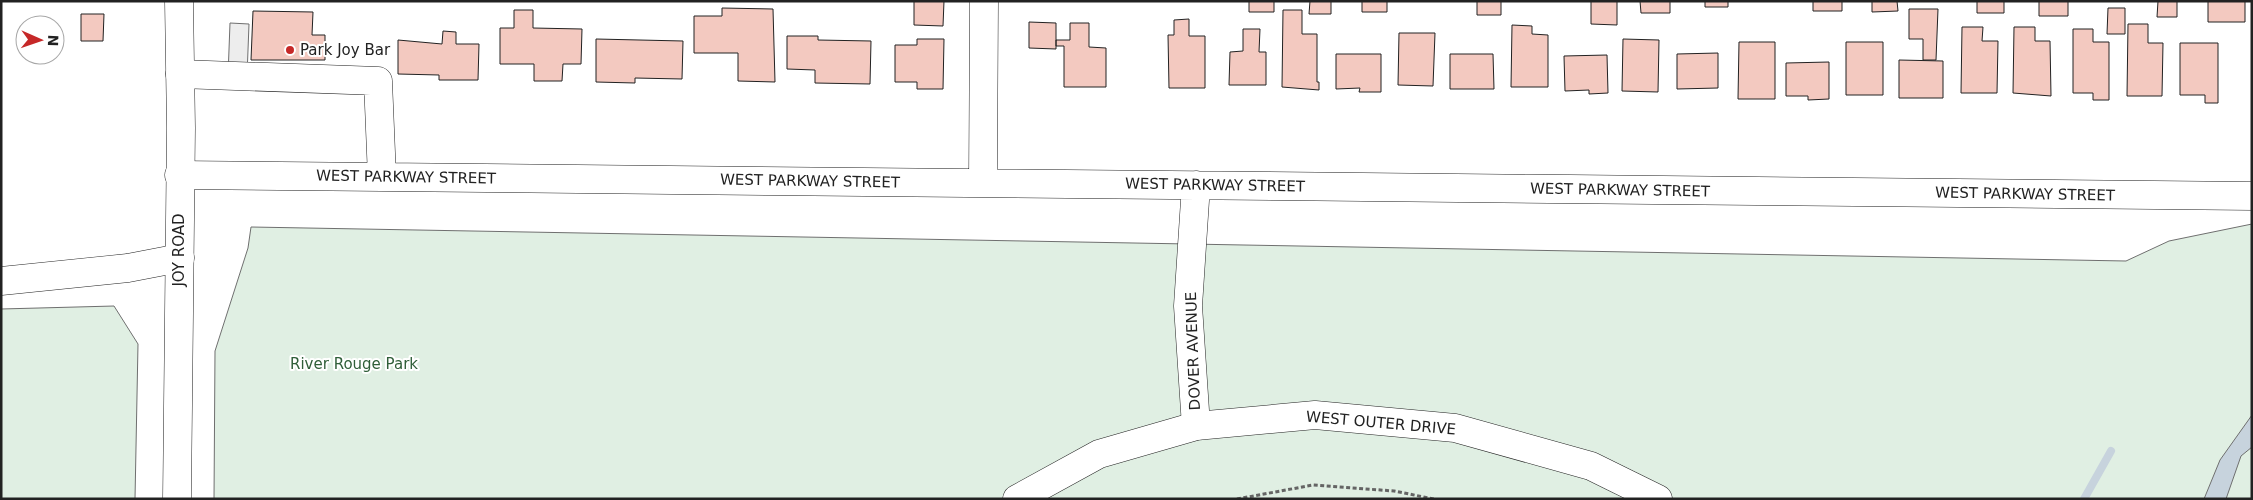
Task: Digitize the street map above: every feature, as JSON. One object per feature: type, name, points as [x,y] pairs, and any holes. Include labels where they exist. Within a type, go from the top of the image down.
[{"type":"street","name":"JOY ROAD","points":[[177,499],[180,258],[179,1]]},
{"type":"street","points":[[983,183],[984,1]]},
{"type":"street","points":[[180,74],[378,81],[382,177]]},
{"type":"street","name":"WEST PARKWAY STREET","points":[[179,175],[2252,196]]},
{"type":"street","name":"DOVER AVENUE","points":[[1196,185],[1188,306],[1196,426]]},
{"type":"street","points":[[1,281],[128,268],[180,258]]},
{"type":"street","name":"WEST OUTER DRIVE","points":[[1017,499],[1099,454],[1196,426],[1315,415],[1455,428],[1591,466],[1658,499]]},
{"type":"path","points":[[1237,499],[1313,485],[1394,492],[1434,499]]},
{"type":"green space","name":"River Rouge Park","points":[[2252,224],[2252,499],[214,499],[215,351],[248,248],[251,227],[2126,261],[2169,241]]},
{"type":"green space","points":[[114,306],[138,344],[135,499],[1,499],[1,309]]},
{"type":"shaded area","points":[[230,23],[249,24],[247,76],[228,76]]},
{"type":"shaded area","points":[[2252,415],[2252,447],[2241,456],[2226,499],[2204,499],[2220,460]]},
{"type":"building","points":[[914,1],[944,1],[943,26],[914,25]]},
{"type":"building","points":[[1249,1],[1274,1],[1274,12],[1249,12]]},
{"type":"building","points":[[1310,1],[1331,1],[1331,14],[1309,14]]},
{"type":"building","points":[[1362,1],[1387,1],[1387,12],[1362,12]]},
{"type":"building","points":[[1477,1],[1501,1],[1501,15],[1477,15]]},
{"type":"building","points":[[1591,1],[1617,1],[1617,25],[1591,24]]},
{"type":"building","points":[[1640,1],[1670,1],[1670,13],[1641,13]]},
{"type":"building","points":[[1705,1],[1728,1],[1728,7],[1705,7]]},
{"type":"building","points":[[1813,1],[1842,1],[1842,11],[1813,11]]},
{"type":"building","points":[[1872,1],[1897,1],[1898,11],[1872,12]]},
{"type":"building","points":[[1977,1],[2004,1],[2004,13],[1977,13]]},
{"type":"building","points":[[2039,1],[2068,1],[2068,16],[2039,16]]},
{"type":"building","points":[[2158,1],[2177,1],[2177,17],[2157,17]]},
{"type":"building","points":[[2208,1],[2245,1],[2245,22],[2208,22]]},
{"type":"building","points":[[722,8],[773,9],[775,82],[738,81],[738,53],[694,53],[694,16],[722,16]]},
{"type":"building","points":[[2108,8],[2125,8],[2125,34],[2107,34]]},
{"type":"building","points":[[1909,9],[1938,9],[1936,60],[1923,60],[1923,39],[1909,39]]},
{"type":"building","points":[[514,10],[533,10],[533,28],[582,29],[581,64],[563,64],[562,81],[534,81],[534,64],[500,64],[500,28],[514,28]]},
{"type":"building","points":[[1283,10],[1302,10],[1302,34],[1317,34],[1317,82],[1319,82],[1319,90],[1282,87]]},
{"type":"building","points":[[253,11],[313,12],[312,35],[325,35],[325,60],[251,60]]},
{"type":"building","points":[[81,14],[104,14],[103,41],[81,41]]},
{"type":"building","points":[[1189,19],[1189,36],[1205,36],[1205,88],[1169,88],[1168,35],[1174,35],[1174,20]]},
{"type":"building","points":[[1029,22],[1056,23],[1056,49],[1029,48]]},
{"type":"building","points":[[1070,23],[1089,23],[1089,47],[1106,48],[1106,87],[1064,87],[1064,46],[1056,46],[1056,40],[1070,40]]},
{"type":"building","points":[[2128,24],[2148,24],[2148,43],[2163,43],[2162,96],[2127,96]]},
{"type":"building","points":[[1512,25],[1532,26],[1532,34],[1548,35],[1548,87],[1511,87]]},
{"type":"building","points":[[1962,27],[1983,27],[1982,41],[1998,41],[1997,93],[1961,93]]},
{"type":"building","points":[[2014,27],[2035,27],[2035,41],[2050,41],[2051,96],[2013,93]]},
{"type":"building","points":[[1243,29],[1260,29],[1259,52],[1266,52],[1266,85],[1229,85],[1230,52],[1243,51]]},
{"type":"building","points":[[2073,29],[2093,29],[2093,42],[2109,42],[2109,100],[2093,100],[2093,93],[2073,93]]},
{"type":"building","points":[[443,31],[456,32],[456,44],[479,44],[478,80],[439,80],[439,75],[398,74],[398,40],[442,44]]},
{"type":"building","points":[[1399,33],[1435,33],[1433,86],[1398,85]]},
{"type":"building","points":[[787,36],[818,36],[818,40],[871,41],[870,84],[815,83],[815,70],[787,69]]},
{"type":"building","points":[[596,39],[683,41],[682,79],[635,78],[635,83],[596,82]]},
{"type":"building","points":[[917,39],[944,39],[943,89],[917,89],[917,82],[895,82],[895,45],[917,45]]},
{"type":"building","points":[[1623,39],[1659,40],[1658,92],[1622,91]]},
{"type":"building","points":[[1739,42],[1775,42],[1775,99],[1738,99]]},
{"type":"building","points":[[1846,42],[1883,42],[1883,95],[1846,95]]},
{"type":"building","points":[[2180,43],[2218,43],[2218,103],[2205,103],[2205,95],[2180,95]]},
{"type":"building","points":[[1718,53],[1718,88],[1677,89],[1677,54]]},
{"type":"building","points":[[1336,54],[1381,54],[1381,92],[1359,92],[1360,88],[1336,89]]},
{"type":"building","points":[[1450,54],[1493,54],[1494,89],[1450,89]]},
{"type":"building","points":[[1607,55],[1608,93],[1589,94],[1589,90],[1565,91],[1564,56]]},
{"type":"building","points":[[1899,60],[1943,61],[1943,98],[1899,98]]},
{"type":"building","points":[[1829,62],[1829,99],[1808,100],[1808,96],[1786,96],[1786,63]]},
{"type":"waterway","points":[[2084,499],[2111,451]]},
{"type":"place","name":"Park Joy Bar","points":[[290,50]]}]
